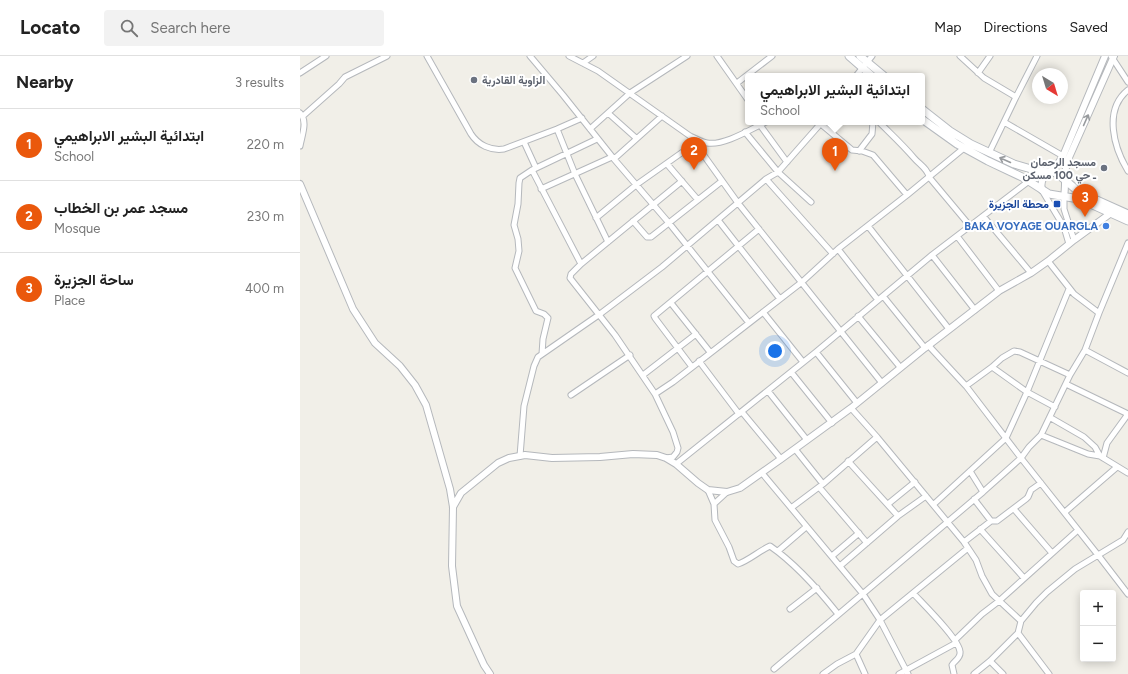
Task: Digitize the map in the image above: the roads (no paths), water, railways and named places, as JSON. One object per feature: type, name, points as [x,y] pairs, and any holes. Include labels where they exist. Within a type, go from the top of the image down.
[{"type":"main road","points":[[849,56],[879,73]]},
{"type":"main road","points":[[860,56],[870,73]]},
{"type":"main road","points":[[925,111],[950,131],[963,145],[989,153],[1029,169],[1058,174],[1078,192],[1128,214]]},
{"type":"main road","points":[[925,121],[946,137],[1054,196],[1086,202],[1128,221]]},
{"type":"street","points":[[300,73],[326,56]]},
{"type":"street","points":[[300,146],[304,128],[301,114],[340,84],[346,77],[387,56]]},
{"type":"street","points":[[427,56],[452,98],[457,110],[477,142],[486,146],[498,150],[524,142],[582,118]]},
{"type":"street","points":[[530,56],[582,118],[613,158],[669,223],[749,323]]},
{"type":"street","points":[[569,56],[583,63],[630,93],[690,136],[709,143],[715,143],[731,138],[759,125]]},
{"type":"street","points":[[583,63],[594,56]]},
{"type":"street","points":[[590,128],[630,93],[687,56]]},
{"type":"street","points":[[717,56],[745,95]]},
{"type":"street","points":[[750,73],[772,56]]},
{"type":"street","points":[[858,73],[872,56]]},
{"type":"street","points":[[960,56],[990,82],[1016,97]]},
{"type":"street","points":[[978,73],[990,56]]},
{"type":"street","points":[[989,153],[1036,56]]},
{"type":"street","points":[[1071,242],[1042,190],[1042,180],[1057,165],[1063,156],[1105,56]]},
{"type":"street","points":[[1113,57],[1128,82]]},
{"type":"street","points":[[1071,242],[1064,209],[1066,166],[1113,57]]},
{"type":"street","points":[[737,83],[745,77]]},
{"type":"street","points":[[1128,90],[1120,98],[1115,109],[1113,126],[1117,146],[1128,171]]},
{"type":"street","points":[[608,113],[636,138]]},
{"type":"street","points":[[541,188],[613,158],[662,116]]},
{"type":"street","points":[[1004,122],[1063,156]]},
{"type":"street","points":[[764,125],[787,162]]},
{"type":"street","points":[[520,456],[524,406],[536,360],[542,354],[600,314],[662,267],[766,179],[778,172],[819,125]]},
{"type":"street","points":[[823,125],[852,150],[873,155],[907,195]]},
{"type":"street","points":[[859,151],[872,134],[873,125]]},
{"type":"street","points":[[882,125],[929,172],[930,177],[970,226]]},
{"type":"street","points":[[557,129],[575,174],[608,242]]},
{"type":"street","points":[[745,132],[778,172],[811,202]]},
{"type":"street","points":[[690,136],[694,144],[738,203],[882,383]]},
{"type":"street","points":[[542,354],[542,339],[548,318],[544,314],[536,311],[515,268],[519,251],[518,239],[514,225],[518,204],[520,178],[534,169],[597,138]]},
{"type":"street","points":[[1069,139],[1076,142]]},
{"type":"street","points":[[524,142],[541,188],[581,264]]},
{"type":"street","points":[[596,218],[636,185],[694,144]]},
{"type":"street","points":[[655,394],[802,282],[838,249],[930,177],[963,145]]},
{"type":"street","points":[[667,164],[698,200]]},
{"type":"street","points":[[766,179],[833,254]]},
{"type":"street","points":[[453,507],[461,493],[498,463],[509,458],[526,455],[552,458],[643,454],[666,458],[673,457],[677,452],[678,448],[673,432],[644,375],[600,314],[570,280],[571,274],[581,264],[682,181]]},
{"type":"street","points":[[633,221],[648,238],[722,181]]},
{"type":"street","points":[[676,464],[816,352],[932,255],[984,217],[1029,181]]},
{"type":"street","points":[[300,184],[353,309],[375,343],[400,366],[422,395],[439,448],[450,489],[453,507],[452,566],[457,606],[481,659],[490,674]]},
{"type":"street","points":[[666,458],[676,464],[708,490],[727,492],[740,488],[851,408],[900,367],[999,291],[1031,273],[1111,213]]},
{"type":"street","points":[[984,217],[1031,273]]},
{"type":"street","points":[[718,220],[780,299]]},
{"type":"street","points":[[868,226],[949,329]]},
{"type":"street","points":[[692,367],[654,317],[759,229]]},
{"type":"street","points":[[957,236],[999,291]]},
{"type":"street","points":[[774,669],[983,492],[1021,458],[1029,447],[1041,436],[1051,418],[1070,375],[1085,350],[1128,244]]},
{"type":"street","points":[[838,249],[878,300]]},
{"type":"street","points":[[932,255],[974,310]]},
{"type":"street","points":[[1048,261],[1068,289],[1099,313]]},
{"type":"street","points":[[934,504],[1006,438],[1027,392],[1068,289]]},
{"type":"street","points":[[883,296],[927,346],[966,386],[1128,594]]},
{"type":"street","points":[[671,303],[710,352]]},
{"type":"street","points":[[763,312],[803,362]]},
{"type":"street","points":[[858,316],[900,367]]},
{"type":"street","points":[[644,375],[696,334]]},
{"type":"street","points":[[1085,350],[1128,374]]},
{"type":"street","points":[[966,386],[1002,358],[1014,351],[1020,352],[1070,375]]},
{"type":"street","points":[[816,352],[857,403]]},
{"type":"street","points":[[571,395],[630,355]]},
{"type":"street","points":[[699,361],[740,413],[781,459]]},
{"type":"street","points":[[992,367],[1027,392],[1055,407]]},
{"type":"street","points":[[791,372],[832,422]]},
{"type":"street","points":[[1066,384],[1128,414],[1107,443],[1102,457]]},
{"type":"street","points":[[768,391],[807,440]]},
{"type":"street","points":[[851,408],[877,436],[964,542],[978,564],[987,588],[1021,621]]},
{"type":"street","points":[[1051,418],[1084,437],[1095,447],[1102,457],[1128,473]]},
{"type":"street","points":[[791,508],[821,485],[877,436]]},
{"type":"street","points":[[1041,436],[1088,454],[1102,457]]},
{"type":"street","points":[[795,449],[821,485],[867,543]]},
{"type":"street","points":[[848,461],[898,516]]},
{"type":"street","points":[[1065,512],[1117,467]]},
{"type":"street","points":[[970,471],[983,492]]},
{"type":"street","points":[[762,473],[863,594],[880,620],[908,672]]},
{"type":"street","points":[[888,504],[915,482]]},
{"type":"street","points":[[964,542],[990,521],[997,521],[1014,509],[1028,497],[1031,490],[1041,483]]},
{"type":"street","points":[[450,489],[461,493]]},
{"type":"street","points":[[708,490],[714,504],[715,520],[729,547],[734,561],[738,564],[744,562],[760,550],[770,546],[778,551],[817,588],[838,614]]},
{"type":"street","points":[[714,504],[727,492]]},
{"type":"street","points":[[840,566],[898,516],[926,496]]},
{"type":"street","points":[[974,499],[990,521]]},
{"type":"street","points":[[1014,509],[1052,553]]},
{"type":"street","points":[[778,551],[806,527]]},
{"type":"street","points":[[980,529],[1024,578]]},
{"type":"street","points":[[899,674],[908,672],[956,642],[976,619],[999,601],[1078,530]]},
{"type":"street","points":[[832,556],[859,532]]},
{"type":"street","points":[[974,674],[990,661],[1018,632],[1021,621],[1047,592],[1075,569],[1123,540],[1128,534]]},
{"type":"street","points":[[822,674],[856,654],[880,620],[968,548]]},
{"type":"street","points":[[790,609],[817,588]]},
{"type":"street","points":[[913,593],[956,642],[960,655],[952,665],[954,674]]},
{"type":"street","points":[[1018,632],[1049,674]]},
{"type":"street","points":[[856,654],[865,674]]},
{"type":"street","points":[[990,661],[1003,674]]},
{"type":"place","name":"الزاوية القادرية","points":[[474,80]]},
{"type":"place","name":"مسجد الرحمان ـ حي 100 مسكن","points":[[1104,168]]},
{"type":"place","name":"مسجد عمر بن الخطاب","points":[[694,170]]},
{"type":"place","name":"ابتدائية البشير الابراهيمي","points":[[835,171]]},
{"type":"place","name":"محطة الجزيرة","points":[[1057,204]]},
{"type":"place","name":"ساحة الجزيرة","points":[[1085,217]]},
{"type":"place","name":"BAKA VOYAGE OUARGLA","points":[[1106,226]]}]
